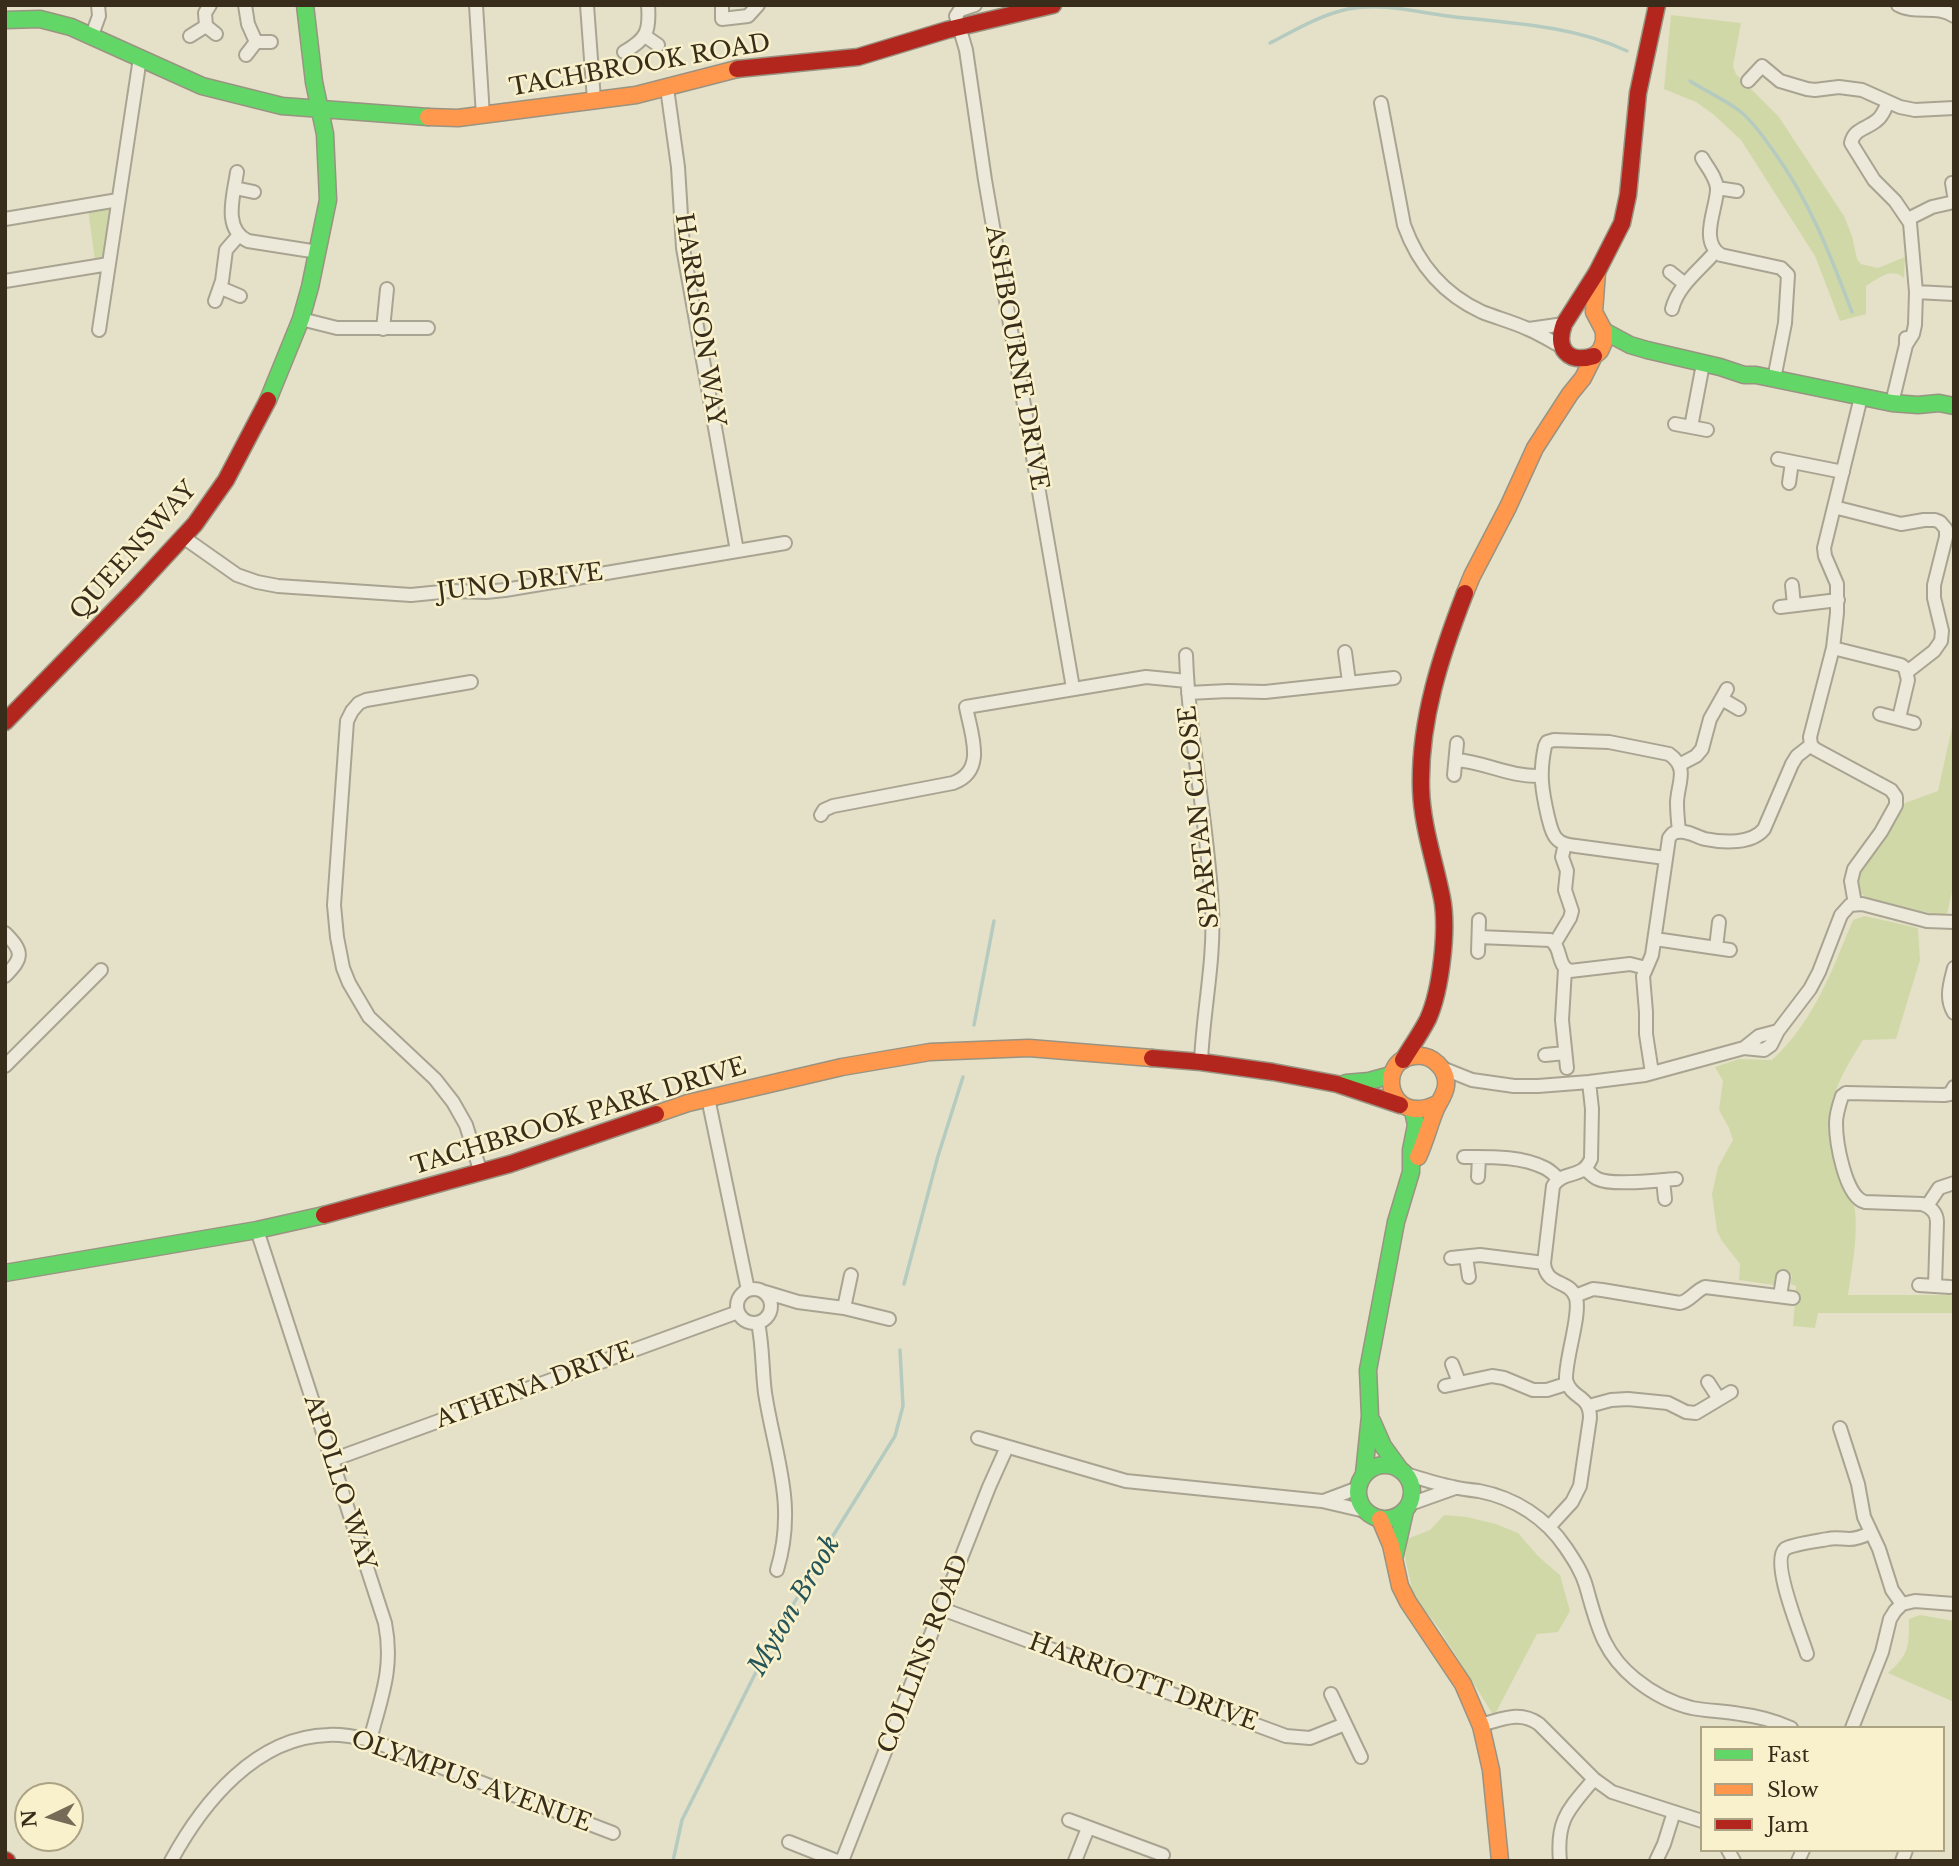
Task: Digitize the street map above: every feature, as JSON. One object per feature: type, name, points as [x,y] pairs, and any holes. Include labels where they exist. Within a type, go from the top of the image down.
[{"type":"street","points":[[92,35],[99,16],[98,5]]},
{"type":"street","points":[[190,36],[211,30],[205,13],[210,5]]},
{"type":"street","points":[[245,5],[248,24],[256,41]]},
{"type":"street","name":"QUEENSWAY","points":[[5,722],[195,524],[226,480],[275,385],[301,319],[318,252],[328,192],[326,142],[314,82],[305,5]]},
{"type":"street","points":[[476,5],[483,116]]},
{"type":"street","points":[[587,5],[594,100]]},
{"type":"street","points":[[624,52],[645,36],[649,21],[648,5]]},
{"type":"street","points":[[722,5],[716,20],[748,16],[758,5]]},
{"type":"street","points":[[959,27],[956,16],[958,12],[975,5]]},
{"type":"street","name":"TACHBROOK ROAD","points":[[5,20],[47,20],[71,27],[202,86],[225,93],[282,106],[433,118],[483,116],[636,95],[725,71],[858,57],[959,27],[1053,5]]},
{"type":"street","points":[[1570,394],[1566,351],[1560,334],[1617,235],[1626,206],[1636,106],[1657,5]]},
{"type":"street","points":[[1898,5],[1912,10],[1949,10]]},
{"type":"street","name":"ASHBOURNE DRIVE","points":[[959,27],[966,50],[985,180],[1073,688]]},
{"type":"street","points":[[645,36],[657,45]]},
{"type":"street","points":[[256,41],[271,42]]},
{"type":"street","points":[[246,55],[256,41]]},
{"type":"street","points":[[99,330],[140,58]]},
{"type":"street","points":[[1748,81],[1757,62],[1785,83],[1815,90],[1853,88],[1900,107],[1915,110],[1954,108]]},
{"type":"street","name":"HARRISON WAY","points":[[667,88],[678,167],[683,248],[737,551]]},
{"type":"street","points":[[1888,102],[1881,117],[1857,132],[1852,143],[1874,180],[1895,201],[1911,228],[1916,292],[1914,312],[1908,325],[1892,403]]},
{"type":"street","points":[[1381,103],[1402,220],[1410,243],[1441,284],[1484,313],[1528,329],[1579,359],[1630,345]]},
{"type":"street","points":[[1702,158],[1717,188],[1710,226],[1716,251],[1721,255],[1781,268],[1786,270],[1788,275],[1785,323],[1774,379]]},
{"type":"street","points":[[237,172],[232,222],[239,235],[248,241],[318,252]]},
{"type":"street","points":[[235,188],[254,192]]},
{"type":"street","points":[[1717,188],[1737,191]]},
{"type":"street","points":[[5,219],[118,200]]},
{"type":"street","points":[[1908,219],[1932,207],[1954,202]]},
{"type":"street","points":[[239,235],[226,250],[218,294],[240,296]]},
{"type":"street","points":[[1672,309],[1678,293],[1716,251]]},
{"type":"street","points":[[5,281],[109,264]]},
{"type":"street","points":[[1410,1172],[1416,1125],[1406,1108],[1395,1099],[1391,1089],[1391,1075],[1428,1018],[1441,972],[1443,902],[1421,800],[1422,751],[1433,688],[1447,640],[1472,576],[1535,448],[1604,342],[1593,303],[1597,272]]},
{"type":"street","points":[[1670,272],[1685,284]]},
{"type":"street","points":[[383,329],[387,289]]},
{"type":"street","points":[[1916,292],[1954,294]]},
{"type":"street","points":[[1528,329],[1566,322],[1579,315],[1590,316],[1600,326],[1630,345],[1670,357],[1745,369],[1756,375],[1892,403],[1939,403],[1954,406]]},
{"type":"street","points":[[301,319],[330,327],[428,328]]},
{"type":"street","points":[[1691,427],[1703,364]]},
{"type":"street","points":[[1855,904],[1851,881],[1854,869],[1881,832],[1896,805],[1896,797],[1891,790],[1820,752],[1811,745],[1810,737],[1833,648],[1838,600],[1836,580],[1824,552],[1861,397]]},
{"type":"street","points":[[1675,424],[1707,430]]},
{"type":"street","points":[[1778,459],[1843,472]]},
{"type":"street","points":[[1789,483],[1792,462]]},
{"type":"street","points":[[1834,507],[1901,524],[1935,520],[1946,529],[1934,585],[1934,598],[1942,631],[1941,641],[1934,652],[1907,672]]},
{"type":"street","name":"JUNO DRIVE","points":[[183,537],[232,572],[257,582],[285,587],[411,595],[505,590],[785,543]]},
{"type":"street","points":[[1792,585],[1787,606],[1838,600]]},
{"type":"street","points":[[1833,648],[1900,665],[1907,672],[1909,680],[1899,719]]},
{"type":"street","points":[[1345,652],[1349,682]]},
{"type":"street","name":"SPARTAN CLOSE","points":[[1186,654],[1187,687],[1212,908],[1212,954],[1201,1062]]},
{"type":"street","points":[[821,815],[824,810],[833,806],[962,779],[970,772],[974,759],[966,707],[1146,677],[1187,687],[1265,692],[1394,678]]},
{"type":"street","points":[[471,682],[379,696],[359,703],[352,711],[347,721],[334,905],[335,929],[343,968],[358,999],[369,1017],[435,1079],[453,1102],[466,1125],[481,1173]]},
{"type":"street","points":[[1679,765],[1696,756],[1702,749],[1707,726],[1724,694],[1739,709]]},
{"type":"street","points":[[1880,714],[1914,723]]},
{"type":"street","points":[[1665,858],[1565,844],[1557,839],[1552,832],[1540,776],[1545,746],[1550,740],[1602,741],[1663,752],[1673,757],[1681,773],[1677,807],[1679,831]]},
{"type":"street","points":[[1454,775],[1457,743]]},
{"type":"street","points":[[1652,1073],[1646,1034],[1643,979],[1653,954],[1669,838],[1679,831],[1718,841],[1744,840],[1757,836],[1764,828],[1792,764],[1797,756],[1811,745]]},
{"type":"street","points":[[1455,760],[1476,761],[1514,775],[1540,776]]},
{"type":"street","points":[[1555,943],[1572,911],[1565,890],[1567,871],[1562,857],[1565,844]]},
{"type":"street","points":[[1403,1060],[1419,1055],[1472,1080],[1526,1087],[1629,1078],[1652,1073],[1744,1048],[1759,1036],[1778,1031],[1810,989],[1841,915],[1850,905],[1927,921],[1954,922]]},
{"type":"street","points":[[1478,952],[1479,920]]},
{"type":"street","points":[[1716,948],[1719,922]]},
{"type":"street","points":[[5,933],[15,943],[19,953],[17,964],[5,976]]},
{"type":"street","points":[[1479,937],[1545,939],[1555,943],[1565,969],[1562,1020],[1567,1068]]},
{"type":"street","points":[[1654,939],[1730,950]]},
{"type":"street","points":[[1565,969],[1573,971],[1630,964],[1646,968]]},
{"type":"street","points":[[1954,968],[1948,995],[1954,1013]]},
{"type":"street","points":[[5,1066],[101,970]]},
{"type":"street","points":[[1428,1018],[1428,1044],[1446,1077],[1446,1087],[1410,1172],[1398,1213],[1367,1381],[1370,1416],[1360,1503],[1373,1515],[1395,1555],[1398,1577],[1410,1606],[1464,1685],[1480,1726],[1492,1781],[1500,1861]]},
{"type":"street","name":"TACHBROOK PARK DRIVE","points":[[5,1273],[257,1230],[366,1205],[481,1173],[708,1098],[873,1060],[952,1050],[1052,1049],[1201,1062],[1337,1084],[1406,1108]]},
{"type":"street","points":[[1545,1055],[1565,1053]]},
{"type":"street","name":"TACHBROOK PARK DRIVE","points":[[1337,1084],[1369,1081],[1391,1075]]},
{"type":"street","points":[[1446,1087],[1472,1080]]},
{"type":"street","points":[[1549,1527],[1572,1502],[1580,1486],[1590,1418],[1584,1399],[1572,1393],[1566,1384],[1576,1311],[1575,1296],[1571,1289],[1549,1278],[1544,1263],[1553,1186],[1559,1179],[1585,1169],[1591,1158],[1590,1082]]},
{"type":"street","points":[[1935,1286],[1937,1219],[1927,1206],[1865,1202],[1857,1199],[1843,1168],[1836,1133],[1837,1114],[1842,1096],[1846,1093],[1944,1096],[1950,1094],[1954,1087]]},
{"type":"street","points":[[708,1098],[748,1290]]},
{"type":"street","points":[[1406,1108],[1424,1111],[1437,1104]]},
{"type":"street","points":[[1464,1157],[1504,1158],[1533,1164],[1547,1168],[1559,1179]]},
{"type":"street","points":[[1478,1177],[1479,1157]]},
{"type":"street","points":[[1585,1169],[1602,1181],[1670,1179],[1665,1199]]},
{"type":"street","points":[[1927,1206],[1940,1188],[1954,1183]]},
{"type":"street","name":"APOLLO WAY","points":[[257,1230],[388,1635],[388,1671],[370,1740]]},
{"type":"street","points":[[1451,1258],[1480,1255],[1544,1263]]},
{"type":"street","points":[[1466,1257],[1469,1277]]},
{"type":"street","points":[[844,1307],[851,1275]]},
{"type":"street","points":[[1575,1296],[1593,1289],[1680,1303],[1686,1302],[1698,1289],[1705,1287],[1787,1297],[1783,1277]]},
{"type":"street","points":[[1919,1285],[1951,1287]]},
{"type":"street","points":[[765,1292],[771,1301],[771,1311],[766,1319],[753,1324],[744,1320],[738,1312],[738,1301],[740,1296],[754,1289],[765,1292],[798,1302],[844,1307],[889,1319]]},
{"type":"street","points":[[771,1311],[798,1302]]},
{"type":"street","name":"ATHENA DRIVE","points":[[332,1460],[738,1312]]},
{"type":"street","points":[[758,1323],[765,1390],[786,1506],[784,1542],[777,1570]]},
{"type":"street","points":[[1452,1364],[1459,1382]]},
{"type":"street","points":[[1445,1386],[1492,1376],[1533,1390],[1547,1390],[1566,1384]]},
{"type":"street","points":[[1708,1382],[1719,1399]]},
{"type":"street","points":[[1588,1406],[1611,1399],[1628,1399],[1668,1403],[1686,1412],[1696,1413],[1731,1392]]},
{"type":"street","points":[[1370,1416],[1386,1452],[1403,1471],[1412,1489],[1395,1555]]},
{"type":"street","points":[[1840,1428],[1858,1484],[1864,1517],[1879,1549],[1892,1590],[1902,1604]]},
{"type":"street","points":[[978,1438],[1126,1481],[1322,1501],[1388,1520],[1398,1517],[1408,1508],[1455,1488]]},
{"type":"street","name":"COLLINS ROAD","points":[[839,1861],[1007,1447]]},
{"type":"street","points":[[1322,1501],[1361,1481],[1372,1468],[1389,1465],[1455,1488],[1480,1491],[1514,1502],[1539,1518],[1559,1537],[1578,1568],[1602,1636],[1618,1662],[1633,1677],[1663,1697],[1684,1706],[1742,1714],[1785,1726]]},
{"type":"street","points":[[1807,1654],[1783,1583],[1782,1554],[1786,1548],[1832,1538],[1853,1539],[1870,1533]]},
{"type":"street","points":[[1853,1726],[1895,1611],[1902,1604],[1915,1601],[1954,1604]]},
{"type":"street","name":"HARRIOTT DRIVE","points":[[942,1609],[1286,1735],[1310,1738],[1345,1724]]},
{"type":"street","points":[[1331,1694],[1361,1758]]},
{"type":"street","points":[[1480,1726],[1518,1716],[1534,1720],[1594,1779],[1612,1792],[1700,1820]]},
{"type":"street","name":"OLYMPUS AVENUE","points":[[171,1861],[187,1833],[211,1802],[257,1758],[281,1746],[316,1736],[349,1736],[370,1740],[613,1833]]},
{"type":"street","points":[[1560,1861],[1559,1835],[1563,1819],[1594,1779]]},
{"type":"street","points":[[1656,1861],[1674,1812]]},
{"type":"street","points":[[1069,1820],[1163,1855]]},
{"type":"street","points":[[1075,1861],[1088,1828]]},
{"type":"street","points":[[789,1843],[839,1861]]},
{"type":"green space","points":[[1671,15],[1741,23],[1733,66],[1736,74],[1779,117],[1844,216],[1857,259],[1861,264],[1878,268],[1905,257],[1904,278],[1894,273],[1880,277],[1866,286],[1866,314],[1840,321],[1815,256],[1741,140],[1696,102],[1664,89]]},
{"type":"green space","points":[[110,207],[105,252],[102,258],[95,261],[88,209]]},
{"type":"green space","points":[[1954,718],[1954,883],[1947,914],[1934,914],[1870,899],[1861,894],[1859,873],[1883,843],[1905,803],[1938,791]]},
{"type":"green space","points":[[1865,916],[1918,928],[1920,960],[1896,1039],[1863,1040],[1845,1069],[1832,1101],[1829,1137],[1841,1180],[1855,1210],[1856,1221],[1848,1295],[1954,1295],[1954,1313],[1818,1313],[1815,1328],[1793,1326],[1796,1286],[1790,1284],[1792,1275],[1777,1274],[1774,1285],[1739,1280],[1740,1264],[1717,1231],[1712,1194],[1718,1167],[1733,1140],[1719,1110],[1723,1081],[1715,1067],[1739,1059],[1772,1060],[1787,1045],[1811,1012],[1853,920]]},
{"type":"green space","points":[[1444,1515],[1496,1524],[1518,1533],[1539,1557],[1560,1575],[1570,1611],[1558,1632],[1537,1634],[1494,1716],[1438,1627],[1414,1597],[1405,1558],[1407,1539],[1430,1530]]},
{"type":"green space","points":[[1920,1615],[1954,1621],[1954,1702],[1888,1673],[1906,1650],[1909,1619]]},
{"type":"waterway","name":"Myton Brook","points":[[1270,43],[1328,15],[1348,9],[1375,7],[1542,27],[1586,36],[1627,51]]},
{"type":"waterway","name":"Myton Brook","points":[[1690,81],[1741,112],[1769,144],[1808,207],[1852,312]]},
{"type":"waterway","name":"Myton Brook","points":[[974,1025],[994,921]]},
{"type":"waterway","name":"Myton Brook","points":[[904,1284],[938,1156],[963,1077]]},
{"type":"waterway","name":"Myton Brook","points":[[673,1861],[682,1820],[767,1650],[895,1436],[903,1406],[900,1350]]},
{"type":"traffic: fast","points":[[268,400],[301,319],[328,200],[325,134],[314,82],[305,5]]},
{"type":"traffic: fast","points":[[5,20],[40,19],[71,27],[202,86],[282,106],[428,117]]},
{"type":"traffic: fast","points":[[1604,331],[1630,345],[1744,375],[1756,375],[1892,403],[1939,403],[1954,406]]},
{"type":"traffic: fast","points":[[1346,1083],[1391,1075]]},
{"type":"traffic: fast","points":[[1364,1474],[1370,1416],[1368,1370],[1396,1222],[1411,1172],[1411,1150],[1416,1125],[1413,1111]]},
{"type":"traffic: fast","points":[[5,1273],[257,1230],[324,1215]]},
{"type":"traffic: fast","points":[[1372,1421],[1383,1446],[1399,1468]]},
{"type":"traffic: fast","points":[[1385,1465],[1404,1473],[1412,1492],[1404,1511],[1385,1519],[1366,1511],[1358,1492],[1366,1473],[1385,1465]]},
{"type":"traffic: fast","points":[[1395,1555],[1405,1511]]},
{"type":"traffic: slow","points":[[428,117],[458,118],[636,95],[737,69]]},
{"type":"traffic: slow","points":[[1465,593],[1535,448],[1604,342],[1604,331],[1594,312],[1597,272]]},
{"type":"traffic: slow","points":[[656,1114],[688,1103],[842,1067],[930,1052],[1029,1048],[1152,1058]]},
{"type":"traffic: slow","points":[[1418,1157],[1444,1093],[1446,1080],[1438,1064],[1427,1057],[1415,1056],[1402,1060],[1391,1079],[1392,1090],[1398,1100],[1407,1107],[1420,1109],[1437,1104]]},
{"type":"traffic: slow","points":[[1380,1519],[1391,1545],[1400,1586],[1463,1684],[1481,1726],[1491,1770],[1500,1861]]},
{"type":"traffic: jam","points":[[737,69],[858,57],[947,30],[1053,5]]},
{"type":"traffic: jam","points":[[1594,356],[1571,356],[1563,347],[1562,333],[1564,324],[1597,272],[1622,223],[1628,195],[1638,93],[1657,5]]},
{"type":"traffic: jam","points":[[5,722],[195,524],[226,480],[268,400]]},
{"type":"traffic: jam","points":[[1403,1060],[1433,1007],[1442,959],[1444,911],[1424,817],[1421,764],[1433,689],[1465,593]]},
{"type":"traffic: jam","points":[[1152,1058],[1273,1072],[1337,1084],[1400,1105]]},
{"type":"traffic: jam","points":[[324,1215],[510,1164],[656,1114]]}]
